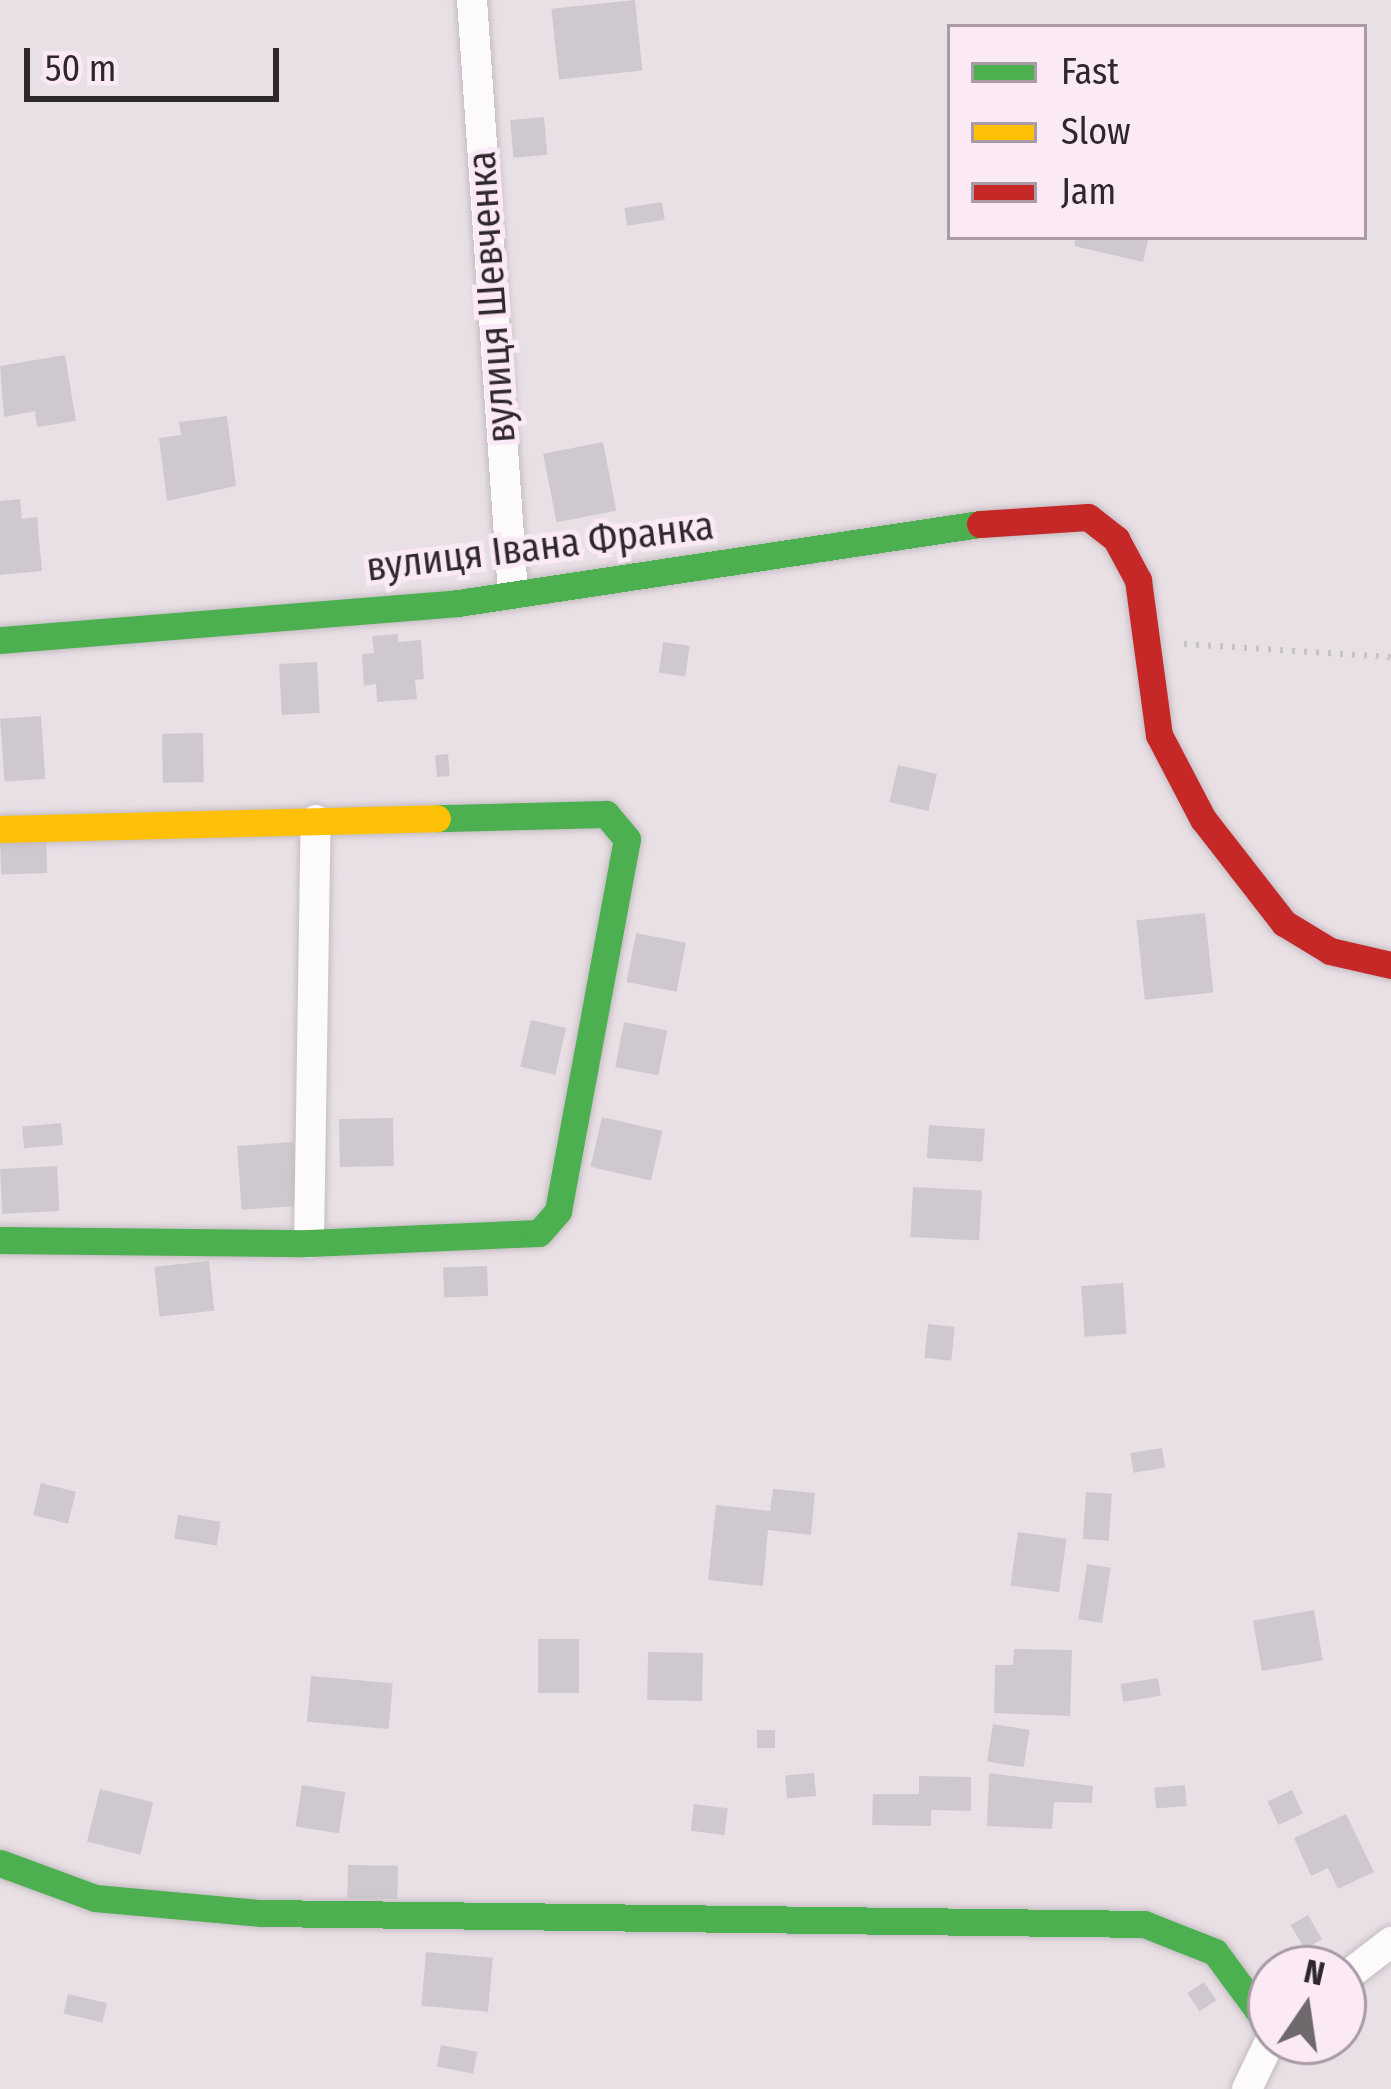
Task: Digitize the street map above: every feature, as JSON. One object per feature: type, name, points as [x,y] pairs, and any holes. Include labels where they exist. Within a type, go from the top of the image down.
[{"type":"street","name":"вулиця Шевченка","points":[[472,0],[513,595]]},
{"type":"street","name":"вулиця Івана Франка","points":[[0,640],[513,595],[1046,514],[1088,517],[1116,539],[1138,580],[1150,642]]},
{"type":"street","points":[[1150,642],[1159,735],[1203,819],[1284,923],[1330,951],[1391,965]]},
{"type":"street","points":[[0,829],[606,814],[627,839],[558,1211],[539,1232],[310,1243],[0,1240]]},
{"type":"street","points":[[310,1243],[316,820]]},
{"type":"street","points":[[0,1864],[95,1898],[261,1913],[1144,1924],[1216,1952],[1247,1995]]},
{"type":"street","points":[[1367,1960],[1391,1942]]},
{"type":"path","points":[[1150,642],[1391,657]]},
{"type":"building","points":[[635,0],[642,71],[559,79],[551,9]]},
{"type":"building","points":[[544,117],[547,155],[513,158],[510,120]]},
{"type":"building","points":[[662,202],[665,220],[627,226],[624,208]]},
{"type":"building","points":[[1075,240],[1148,240],[1143,262],[1074,246]]},
{"type":"building","points":[[65,355],[76,421],[37,427],[35,411],[4,417],[0,366]]},
{"type":"building","points":[[227,416],[236,486],[167,501],[159,438],[181,435],[179,422]]},
{"type":"building","points":[[603,442],[616,511],[556,522],[543,454]]},
{"type":"building","points":[[20,499],[22,519],[37,517],[42,571],[0,575],[0,501]]},
{"type":"building","points":[[398,634],[398,642],[421,640],[424,679],[415,680],[417,699],[377,702],[376,684],[364,686],[362,654],[374,653],[372,636]]},
{"type":"building","points":[[663,642],[690,646],[685,676],[659,673]]},
{"type":"building","points":[[317,662],[320,713],[282,715],[279,664]]},
{"type":"building","points":[[41,716],[45,779],[4,782],[0,719]]},
{"type":"building","points":[[203,733],[204,782],[163,783],[162,734]]},
{"type":"building","points":[[448,754],[450,776],[437,777],[435,755]]},
{"type":"building","points":[[898,765],[937,774],[928,811],[889,802]]},
{"type":"building","points":[[46,837],[47,873],[1,875],[0,839]]},
{"type":"building","points":[[1205,913],[1213,993],[1145,1000],[1136,920]]},
{"type":"building","points":[[636,933],[686,943],[677,992],[626,982]]},
{"type":"building","points":[[531,1020],[566,1028],[555,1075],[520,1067]]},
{"type":"building","points":[[624,1022],[667,1030],[658,1076],[615,1067]]},
{"type":"building","points":[[602,1117],[662,1131],[651,1181],[591,1167]]},
{"type":"building","points":[[393,1118],[394,1166],[340,1167],[339,1119]]},
{"type":"building","points":[[61,1123],[63,1145],[24,1148],[22,1126]]},
{"type":"building","points":[[929,1125],[985,1129],[983,1162],[927,1158]]},
{"type":"building","points":[[294,1142],[298,1206],[242,1210],[237,1146]]},
{"type":"building","points":[[57,1166],[59,1211],[2,1214],[0,1169]]},
{"type":"building","points":[[913,1187],[982,1191],[979,1241],[910,1237]]},
{"type":"building","points":[[209,1261],[214,1311],[160,1316],[154,1267]]},
{"type":"building","points":[[487,1266],[488,1296],[444,1298],[443,1268]]},
{"type":"building","points":[[1123,1283],[1127,1334],[1085,1337],[1081,1286]]},
{"type":"building","points":[[928,1324],[955,1327],[951,1361],[924,1358]]},
{"type":"building","points":[[1162,1448],[1165,1468],[1134,1473],[1130,1453]]},
{"type":"building","points":[[41,1483],[76,1492],[68,1524],[33,1515]]},
{"type":"building","points":[[773,1489],[815,1493],[811,1535],[768,1530],[763,1586],[708,1580],[716,1505],[770,1511]]},
{"type":"building","points":[[1086,1492],[1112,1494],[1109,1541],[1083,1539]]},
{"type":"building","points":[[178,1515],[220,1522],[217,1545],[174,1539]]},
{"type":"building","points":[[1018,1532],[1067,1539],[1059,1592],[1010,1585]]},
{"type":"building","points":[[1087,1564],[1111,1568],[1102,1623],[1078,1619]]},
{"type":"building","points":[[1314,1610],[1323,1660],[1262,1671],[1253,1621]]},
{"type":"building","points":[[538,1639],[579,1639],[579,1693],[538,1693]]},
{"type":"building","points":[[1014,1649],[1072,1650],[1070,1716],[994,1713],[995,1665],[1013,1665]]},
{"type":"building","points":[[648,1652],[703,1653],[702,1701],[647,1700]]},
{"type":"building","points":[[311,1676],[393,1683],[389,1729],[307,1722]]},
{"type":"building","points":[[1158,1678],[1161,1696],[1123,1702],[1120,1684]]},
{"type":"building","points":[[993,1724],[1030,1730],[1024,1767],[987,1762]]},
{"type":"building","points":[[757,1730],[775,1730],[775,1748],[757,1748]]},
{"type":"building","points":[[814,1773],[816,1796],[787,1798],[785,1776]]},
{"type":"building","points":[[989,1773],[1093,1786],[1092,1803],[1054,1802],[1052,1829],[987,1826]]},
{"type":"building","points":[[919,1776],[971,1777],[971,1811],[931,1810],[931,1826],[872,1825],[873,1794],[919,1794]]},
{"type":"building","points":[[302,1785],[345,1792],[339,1833],[295,1826]]},
{"type":"building","points":[[1185,1785],[1187,1806],[1156,1809],[1154,1788]]},
{"type":"building","points":[[100,1789],[153,1802],[140,1855],[87,1841]]},
{"type":"building","points":[[1292,1790],[1303,1814],[1279,1825],[1268,1801]]},
{"type":"building","points":[[694,1804],[728,1808],[724,1835],[691,1831]]},
{"type":"building","points":[[1346,1814],[1374,1872],[1338,1889],[1328,1868],[1311,1876],[1294,1838]]},
{"type":"building","points":[[348,1865],[398,1866],[397,1899],[347,1898]]},
{"type":"building","points":[[1308,1915],[1322,1939],[1302,1945],[1291,1925]]},
{"type":"building","points":[[426,1952],[493,1958],[488,2012],[421,2006]]},
{"type":"building","points":[[1204,1982],[1216,2000],[1200,2011],[1187,1993]]},
{"type":"building","points":[[68,1994],[107,2003],[102,2022],[64,2013]]},
{"type":"building","points":[[441,2045],[477,2052],[473,2074],[437,2067]]},
{"type":"traffic: fast","points":[[0,640],[458,603],[980,524]]},
{"type":"traffic: fast","points":[[0,1240],[309,1243],[539,1233],[558,1211],[627,839],[606,814],[437,818]]},
{"type":"traffic: fast","points":[[0,1863],[95,1898],[261,1913],[1144,1924],[1215,1952],[1247,1995]]},
{"type":"traffic: slow","points":[[0,829],[437,818]]},
{"type":"traffic: jam","points":[[980,524],[1088,517],[1116,539],[1138,580],[1159,735],[1203,819],[1284,923],[1330,951],[1391,965]]}]
